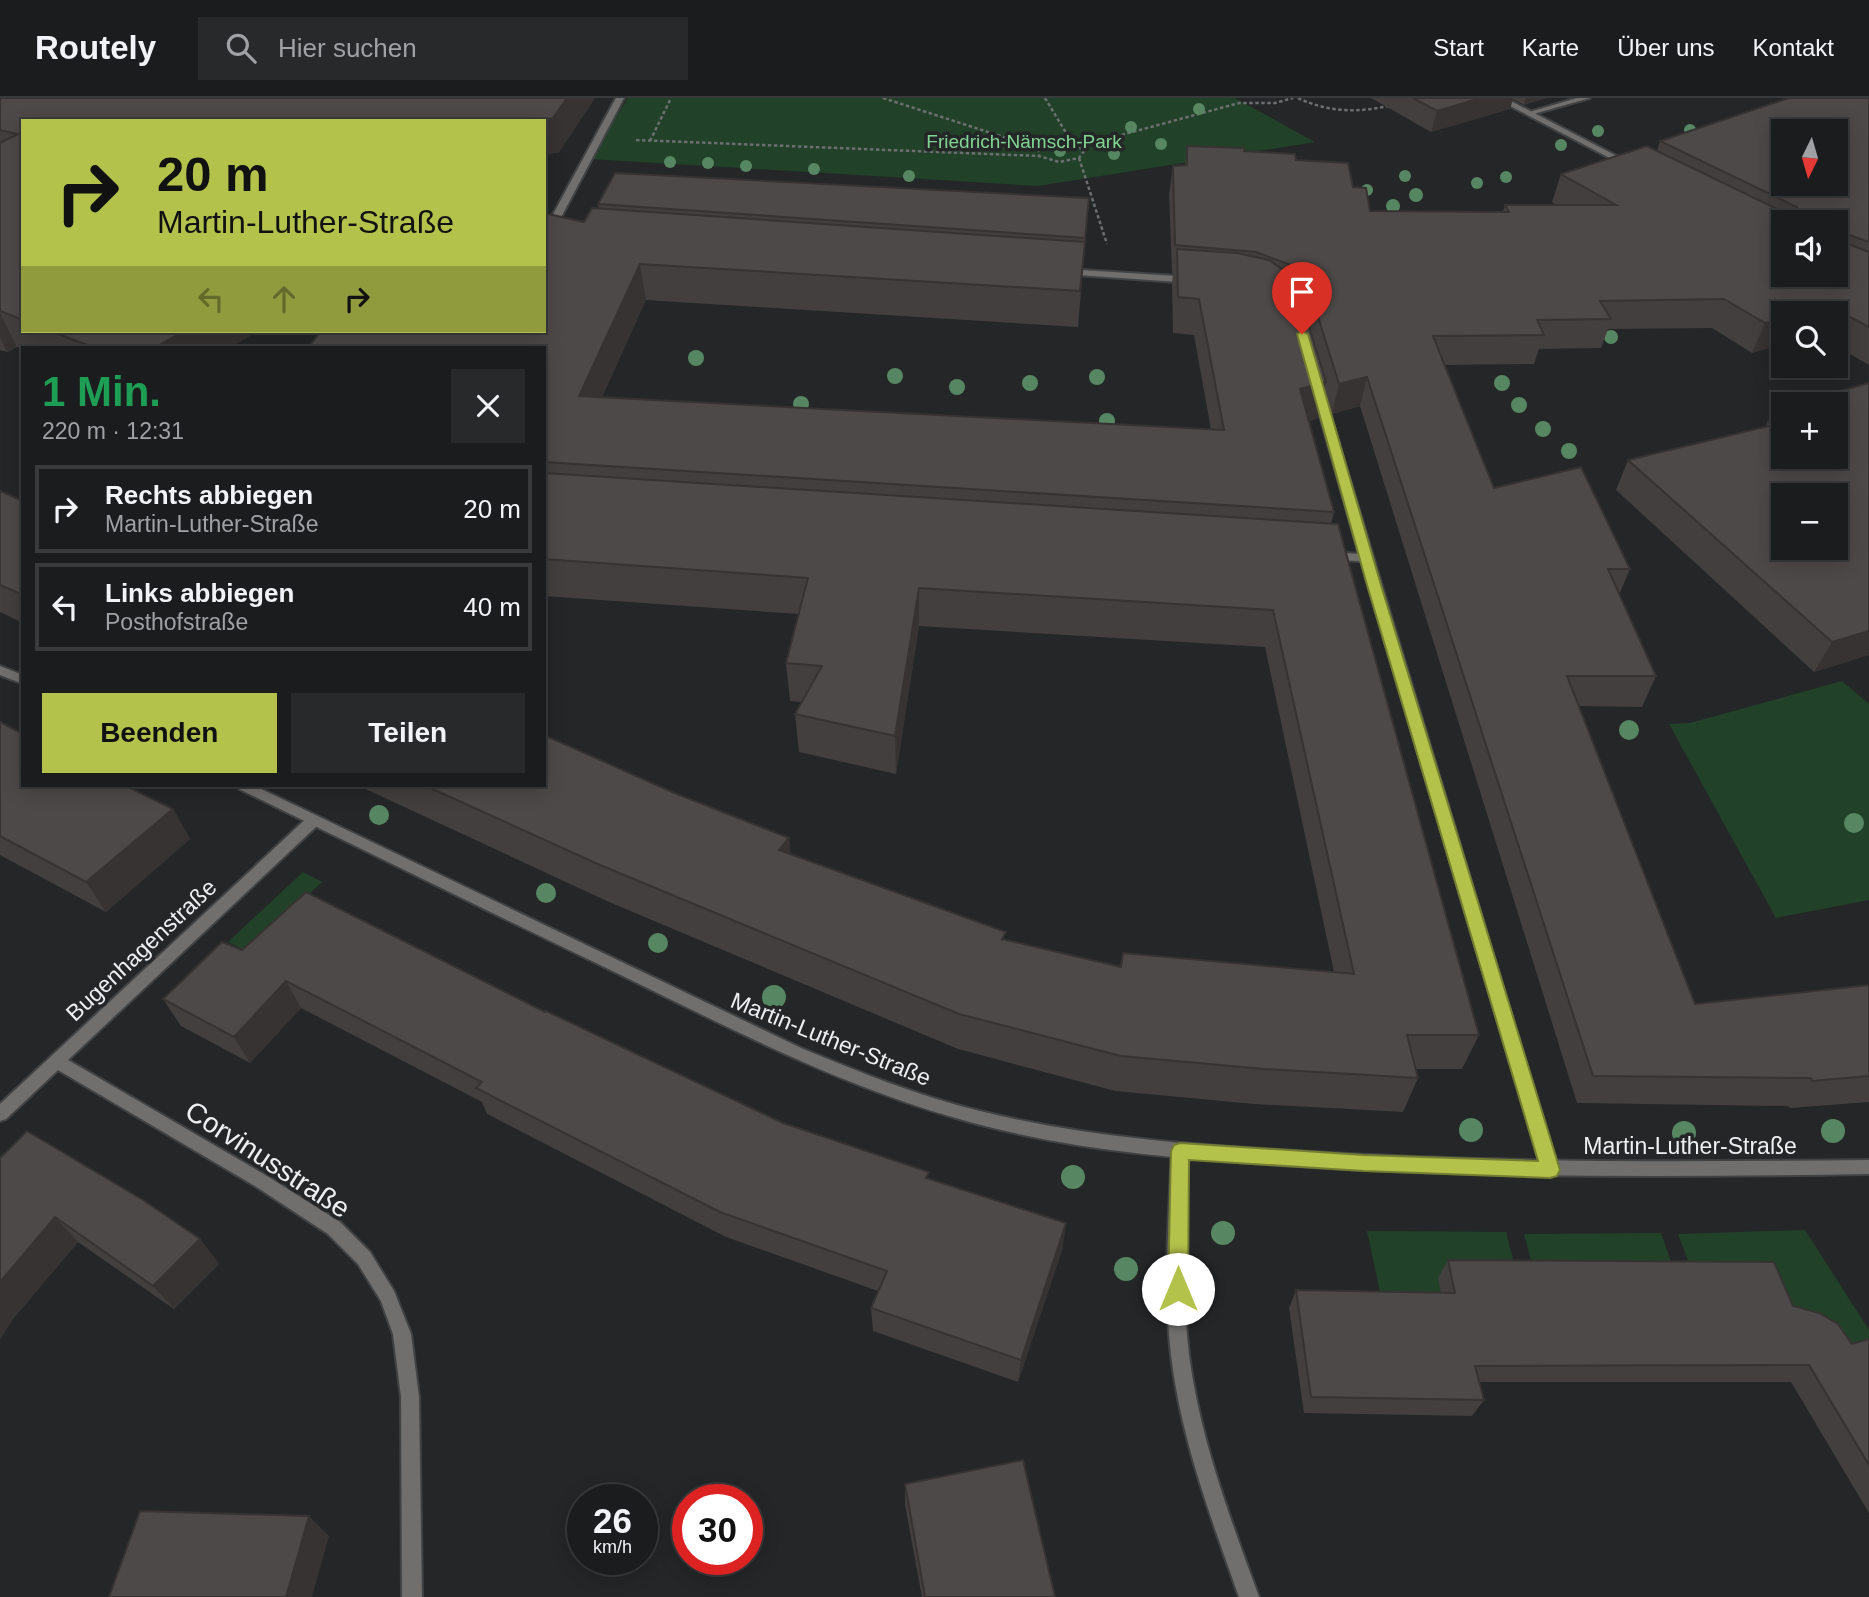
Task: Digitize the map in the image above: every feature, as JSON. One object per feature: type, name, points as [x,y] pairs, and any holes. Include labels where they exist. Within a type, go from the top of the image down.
[{"type":"street","points":[[546,235],[620,98]]},
{"type":"street","points":[[1499,98],[1634,167]]},
{"type":"street","points":[[1530,113],[1586,98]]},
{"type":"street","points":[[546,237],[561,236]]},
{"type":"street","points":[[1060,271],[1206,281]]},
{"type":"street","points":[[1313,372],[1366,558],[1550,1170]]},
{"type":"street","points":[[1310,554],[1366,558]]},
{"type":"street","points":[[0,670],[21,679]]},
{"type":"street","name":"Martin-Luther-Straße","points":[[246,787],[729,1023],[883,1089],[982,1119],[1083,1138],[1180,1151],[1364,1163],[1550,1170],[1869,1167]]},
{"type":"street","name":"Bugenhagenstraße","points":[[0,1114],[314,820]]},
{"type":"street","name":"Corvinusstraße","points":[[56,1061],[261,1181],[334,1228],[363,1258],[388,1297],[401,1334],[410,1397],[412,1597]]},
{"type":"street","points":[[1180,1151],[1178,1315],[1183,1380],[1197,1441],[1249,1597]]},
{"type":"path","points":[[650,141],[671,98]]},
{"type":"path","points":[[596,139],[1039,156],[1059,162],[1079,158],[1084,151],[1081,146],[1071,141],[1054,140],[1038,145],[1022,143],[883,98]]},
{"type":"path","points":[[1045,98],[1071,141]]},
{"type":"path","points":[[1081,146],[1238,103],[1275,103],[1293,98]]},
{"type":"path","points":[[1298,98],[1314,107],[1368,112],[1390,105]]},
{"type":"path","points":[[1038,145],[1039,156]]},
{"type":"path","points":[[1079,158],[1087,176],[1115,275]]},
{"type":"green space","name":"Friedrich-Nämsch-Park","points":[[628,98],[1235,98],[1315,142],[1038,186],[590,159]]},
{"type":"green space","points":[[1842,681],[1869,704],[1869,900],[1776,918],[1669,724],[1690,723]]},
{"type":"green space","points":[[303,872],[322,882],[248,952],[228,942]]},
{"type":"green space","points":[[1805,1230],[1869,1330],[1869,1351],[1695,1279],[1678,1234]]},
{"type":"green space","points":[[1367,1231],[1506,1232],[1518,1279],[1439,1278],[1445,1311],[1384,1310]]},
{"type":"green space","points":[[1661,1233],[1677,1279],[1536,1279],[1524,1234]]},
{"type":"building","points":[[0,98],[567,98],[553,118],[546,120],[21,119],[21,319],[0,311],[0,143],[18,134],[0,130]]},
{"type":"building","points":[[1413,98],[1481,98],[1437,111]]},
{"type":"building","points":[[1789,98],[1869,98],[1869,242],[1848,234],[1848,210],[1797,210],[1797,207],[1774,196],[1848,196],[1848,119],[1771,119],[1771,194],[1660,141]]},
{"type":"building","points":[[1187,146],[1244,148],[1244,151],[1295,154],[1296,160],[1348,163],[1353,187],[1366,188],[1370,211],[1509,212],[1505,205],[1616,205],[1561,174],[1647,146],[1779,210],[1771,210],[1771,287],[1848,287],[1848,244],[1869,252],[1869,327],[1848,316],[1848,301],[1771,301],[1771,322],[1765,323],[1724,299],[1600,301],[1611,319],[1537,320],[1544,335],[1433,336],[1494,488],[1581,467],[1630,569],[1608,569],[1656,676],[1567,676],[1695,1004],[1869,985],[1869,1076],[1812,1081],[1811,1078],[1593,1076],[1367,377],[1339,384],[1306,278],[1291,265],[1256,252],[1175,245],[1173,166],[1187,165]]},
{"type":"building","points":[[615,173],[1089,198],[1085,238],[598,204]]},
{"type":"building","points":[[592,208],[1085,242],[1080,291],[640,264],[579,396],[1224,430],[1199,299],[1178,297],[1177,249],[1237,253],[1269,260],[1294,277],[1326,382],[1300,389],[1334,512],[546,462],[546,346],[310,346],[319,333],[546,333],[546,213],[584,222]]},
{"type":"building","points":[[55,333],[180,333],[158,346],[90,346]]},
{"type":"building","points":[[1869,383],[1869,631],[1832,642],[1628,460],[1771,425],[1771,469],[1848,469],[1848,392],[1835,392]]},
{"type":"building","points":[[546,473],[1338,524],[1479,1035],[1407,1035],[1418,1078],[1264,1069],[1121,1056],[959,1014],[600,865],[428,787],[546,787],[546,736],[672,792],[789,838],[779,850],[1006,932],[1002,939],[1121,967],[1123,953],[1354,974],[1273,610],[919,588],[895,736],[795,714],[822,666],[786,663],[808,578],[546,559]]},
{"type":"building","points":[[0,491],[21,500],[21,594],[0,585]]},
{"type":"building","points":[[0,722],[21,733],[21,787],[128,787],[173,809],[86,882],[0,836]]},
{"type":"building","points":[[306,892],[545,1012],[783,1123],[929,1172],[926,1178],[1066,1223],[1021,1360],[871,1308],[887,1271],[720,1212],[476,1088],[482,1082],[286,981],[234,1037],[163,999],[222,942],[242,950]]},
{"type":"building","points":[[27,1131],[143,1200],[200,1239],[153,1286],[55,1217],[0,1282],[0,1158]]},
{"type":"building","points":[[1448,1260],[1774,1262],[1793,1306],[1819,1313],[1838,1324],[1852,1344],[1869,1339],[1869,1465],[1809,1365],[1475,1366],[1484,1400],[1311,1397],[1296,1290],[1455,1293]]},
{"type":"building","points":[[1023,1460],[1055,1597],[925,1597],[905,1484]]},
{"type":"building","points":[[140,1511],[309,1516],[286,1597],[109,1597]]},
{"type":"route","points":[[1178,1289],[1180,1151],[1364,1163],[1550,1170],[1374,585],[1302,334]]}]
